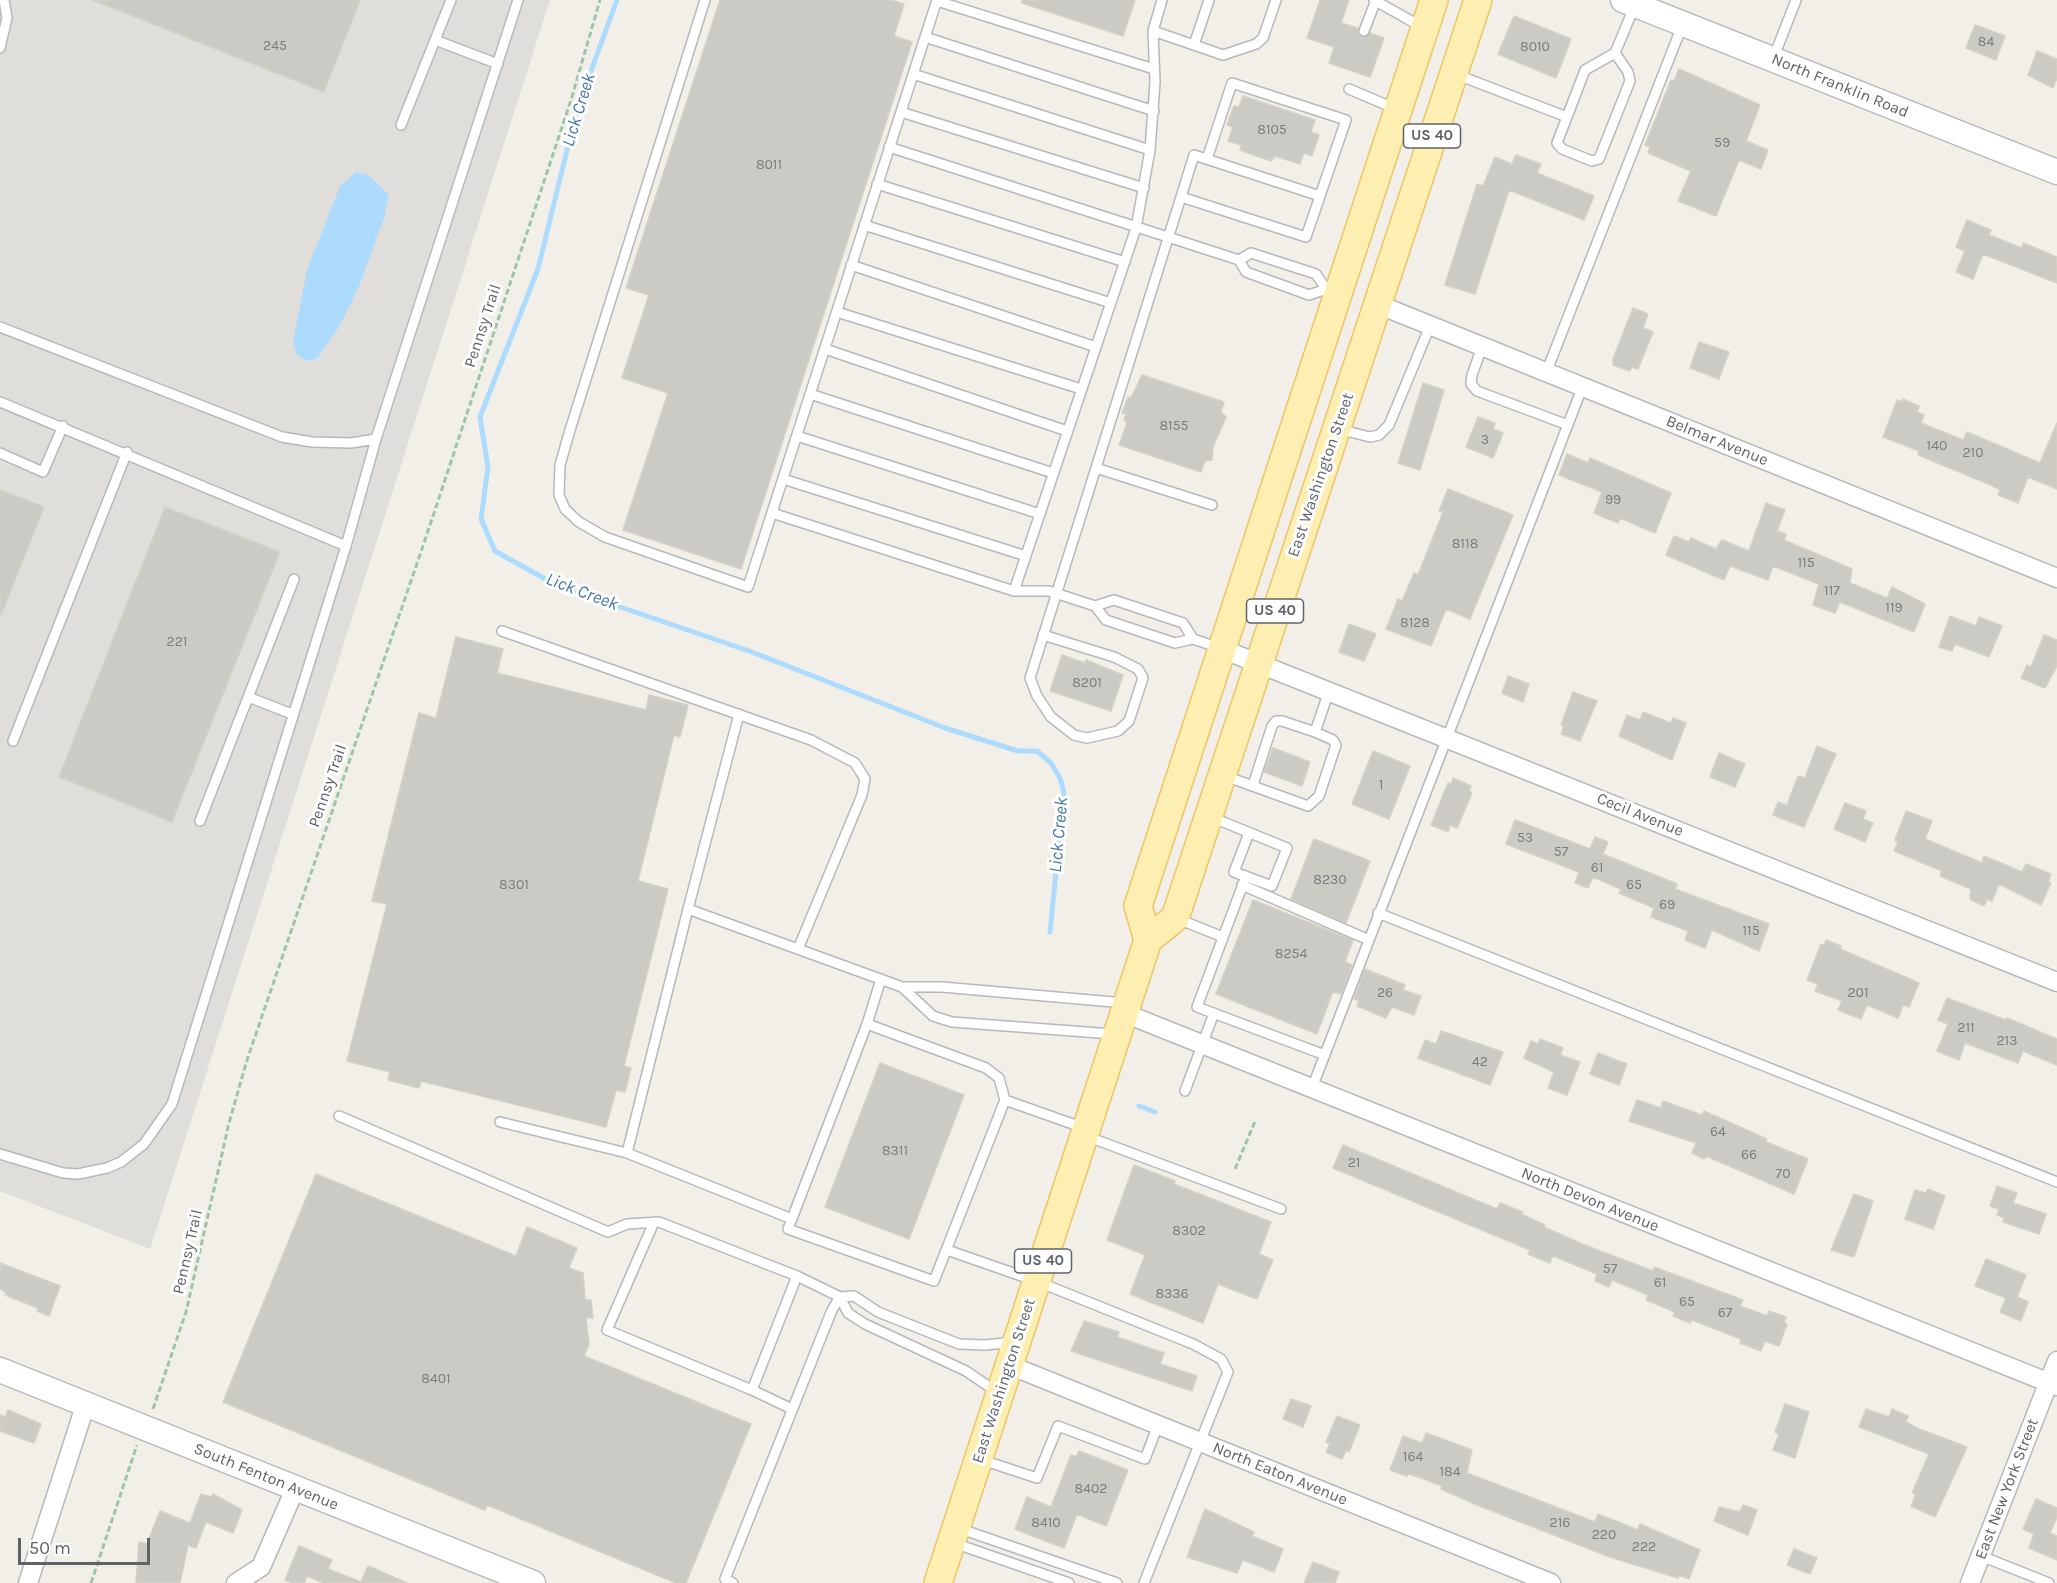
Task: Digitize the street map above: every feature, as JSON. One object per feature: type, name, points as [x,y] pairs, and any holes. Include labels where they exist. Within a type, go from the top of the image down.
[{"type":"main road","name":"US 40","points":[[1148,940],[1138,906],[1222,649],[1332,291],[1398,110],[1434,0]]},
{"type":"main road","name":"East Washington Street","points":[[1175,918],[1478,0]]},
{"type":"main road","points":[[1148,940],[1175,918]]},
{"type":"main road","name":"East Washington Street","points":[[938,1583],[1148,940]]},
{"type":"street","name":"North Franklin Road","points":[[1629,2],[1669,15],[1773,60],[2057,172]]},
{"type":"street","name":"Belmar Avenue","points":[[1377,304],[2057,578]]},
{"type":"street","name":"Cecil Avenue","points":[[1222,649],[2057,982]]},
{"type":"street","name":"North Devon Avenue","points":[[1123,1017],[1203,1045],[1312,1088],[2053,1384]]},
{"type":"street","name":"North Eaton Avenue","points":[[1013,1354],[1158,1425],[1551,1583]]},
{"type":"street","name":"East New York Street","points":[[1970,1583],[2053,1384],[2057,1361]]},
{"type":"street","name":"South Fenton Avenue","points":[[0,1370],[533,1583]]},
{"type":"street","points":[[28,1583],[86,1403]]},
{"type":"street","points":[[236,1583],[261,1567],[296,1489]]},
{"type":"lane","points":[[0,48],[7,18],[4,0]]},
{"type":"lane","points":[[401,125],[451,0]]},
{"type":"lane","points":[[0,1154],[63,1173],[93,1172],[121,1162],[133,1154],[163,1119],[178,1088],[292,714],[346,546],[376,439],[518,0]]},
{"type":"lane","points":[[705,0],[570,430],[560,465],[559,495],[565,509],[579,522],[605,537],[748,587],[937,0],[1154,69]]},
{"type":"lane","points":[[1014,591],[1136,228],[1150,150],[1154,111],[1153,31],[1161,0]]},
{"type":"lane","points":[[1194,45],[1209,0]]},
{"type":"lane","points":[[1153,31],[1223,55],[1256,44],[1263,38],[1276,0]]},
{"type":"lane","points":[[1364,31],[1375,0],[1425,29]]},
{"type":"lane","points":[[1773,60],[1796,0]]},
{"type":"lane","points":[[1615,53],[1628,72],[1630,81],[1596,162],[1558,147],[1557,143],[1585,70],[1615,53],[1629,2]]},
{"type":"lane","points":[[1546,373],[1669,15]]},
{"type":"lane","points":[[925,37],[1154,111]]},
{"type":"lane","points":[[435,40],[498,64]]},
{"type":"lane","points":[[913,74],[1150,150]]},
{"type":"lane","points":[[1453,74],[1567,117]]},
{"type":"lane","points":[[1181,197],[1306,237],[1346,120],[1232,83],[1207,159]]},
{"type":"lane","points":[[1349,89],[1398,110]]},
{"type":"lane","points":[[900,112],[1144,188]]},
{"type":"lane","points":[[889,147],[1239,260],[1246,272],[1309,295],[1332,291]]},
{"type":"lane","points":[[1043,635],[1114,657],[1138,669],[1143,678],[1129,721],[1118,732],[1087,738],[1074,735],[1051,717],[1037,696],[1030,678],[1043,635],[1057,594],[1167,237],[1194,155],[1320,196]]},
{"type":"lane","points":[[877,184],[1125,262]]},
{"type":"lane","points":[[864,225],[1111,303]]},
{"type":"lane","points":[[1239,260],[1251,253],[1316,274],[1332,291]]},
{"type":"lane","points":[[851,265],[1096,346]]},
{"type":"lane","points":[[837,312],[1082,389]]},
{"type":"lane","points":[[1336,429],[1370,437],[1379,435],[1389,425],[1430,326]]},
{"type":"lane","points":[[0,327],[282,437],[312,442],[341,443],[376,439]]},
{"type":"lane","points":[[1482,347],[1472,375],[1471,384],[1477,391],[1568,425]]},
{"type":"lane","points":[[825,350],[1067,431]]},
{"type":"lane","points":[[1312,1088],[1582,388]]},
{"type":"lane","points":[[810,394],[1053,473]]},
{"type":"lane","points":[[0,402],[127,452],[346,546]]},
{"type":"lane","points":[[0,453],[43,472],[63,426]]},
{"type":"lane","points":[[797,436],[1040,514]]},
{"type":"lane","points":[[14,741],[127,452]]},
{"type":"lane","points":[[1096,468],[1212,505]]},
{"type":"lane","points":[[783,479],[1026,556]]},
{"type":"lane","points":[[772,513],[1014,591],[1049,591],[1095,606],[1106,620],[1175,643],[1192,639],[1222,649]]},
{"type":"lane","points":[[200,821],[294,579]]},
{"type":"lane","points":[[1095,606],[1114,600],[1183,623],[1192,639]]},
{"type":"lane","points":[[502,630],[811,740],[855,763],[865,779],[862,795],[798,949]]},
{"type":"lane","points":[[1315,732],[1329,691]]},
{"type":"lane","points":[[248,698],[292,714]]},
{"type":"lane","points":[[627,1153],[739,714]]},
{"type":"lane","points":[[1222,775],[1308,806],[1314,803],[1327,777],[1336,745],[1333,740],[1315,732],[1276,721],[1272,726],[1253,785]]},
{"type":"lane","points":[[1209,816],[1287,848],[1272,886],[1234,872],[1249,833]]},
{"type":"lane","points":[[1246,876],[1197,1007],[1325,1055]]},
{"type":"lane","points":[[1242,885],[1369,940]]},
{"type":"lane","points":[[688,909],[902,987],[942,987],[1123,1017]]},
{"type":"lane","points":[[1378,914],[2057,1182]]},
{"type":"lane","points":[[1175,918],[1223,937]]},
{"type":"lane","points":[[867,1024],[986,1068],[999,1078],[1005,1100],[934,1281],[788,1229],[867,1024],[881,979]]},
{"type":"lane","points":[[902,987],[933,1016],[951,1022],[1123,1017]]},
{"type":"lane","points":[[1185,1091],[1214,1013]]},
{"type":"lane","points":[[1005,1100],[1281,1209]]},
{"type":"lane","points":[[339,1116],[608,1232],[627,1224],[654,1222],[797,1276],[840,1297],[854,1296],[878,1312],[959,1344],[985,1346],[1013,1354]]},
{"type":"lane","points":[[500,1122],[627,1153],[792,1219]]},
{"type":"lane","points":[[654,1222],[607,1330],[792,1409]]},
{"type":"lane","points":[[947,1250],[1036,1281],[1193,1344],[1221,1359],[1228,1372],[1144,1583]]},
{"type":"lane","points":[[752,1390],[797,1276]]},
{"type":"lane","points":[[840,1297],[848,1312],[865,1324],[966,1371],[1000,1394]]},
{"type":"lane","points":[[733,1583],[725,1579],[832,1310],[840,1297]]},
{"type":"lane","points":[[978,1459],[1037,1478],[1058,1426],[1145,1459],[1158,1425]]},
{"type":"lane","points":[[954,1534],[1069,1583]]},
{"type":"lane","points":[[954,1534],[1117,1583]]},
{"type":"lane","points":[[1981,1556],[2049,1583]]},
{"type":"path","name":"Pennsy Trail","points":[[91,1583],[145,1427],[162,1388],[186,1312],[229,1124],[248,1060],[425,540],[571,99],[600,0]]},
{"type":"path","points":[[1235,1170],[1256,1119]]},
{"type":"shaded area","points":[[0,0],[550,0],[150,1249],[0,1191]]},
{"type":"water","points":[[356,172],[368,175],[389,195],[384,218],[360,284],[339,327],[317,358],[307,361],[297,355],[293,342],[307,270],[340,186]]},
{"type":"building","points":[[93,0],[360,0],[324,92]]},
{"type":"building","points":[[720,0],[891,0],[904,4],[894,36],[912,42],[741,569],[623,530],[668,393],[622,378],[649,295],[626,288]]},
{"type":"building","points":[[1022,0],[1135,0],[1123,36],[1022,3]]},
{"type":"building","points":[[1320,0],[1349,0],[1341,23],[1358,28],[1358,35],[1362,37],[1370,33],[1384,38],[1370,77],[1329,63],[1334,47],[1307,38]]},
{"type":"building","points":[[1514,16],[1571,39],[1556,78],[1498,54]]},
{"type":"building","points":[[1975,25],[2005,36],[1996,60],[1966,48]]},
{"type":"building","points":[[2037,51],[2057,59],[2057,78],[2053,88],[2028,75]]},
{"type":"building","points":[[1679,69],[1760,105],[1746,141],[1768,150],[1761,169],[1739,160],[1716,216],[1678,201],[1691,171],[1648,153],[1650,147],[1645,145],[1671,80],[1674,81]]},
{"type":"building","points":[[1243,96],[1315,120],[1311,132],[1319,135],[1312,156],[1304,153],[1300,164],[1275,156],[1271,161],[1240,150],[1241,145],[1228,141],[1233,127],[1227,125],[1234,106],[1239,107]]},
{"type":"building","points":[[1516,155],[1541,164],[1537,173],[1594,196],[1584,220],[1509,190],[1475,294],[1445,285],[1477,184],[1483,186],[1495,157],[1512,164]]},
{"type":"building","points":[[1967,220],[1991,230],[1989,235],[2022,248],[2023,243],[2057,257],[2057,283],[1983,254],[1973,279],[1956,272],[1965,251],[1956,247]]},
{"type":"building","points":[[1633,308],[1648,314],[1643,328],[1653,332],[1638,369],[1632,367],[1630,371],[1613,365],[1613,359]]},
{"type":"building","points":[[1699,342],[1729,352],[1719,379],[1690,368]]},
{"type":"building","points":[[1142,375],[1224,402],[1221,412],[1226,417],[1213,447],[1212,460],[1205,461],[1201,472],[1119,445],[1127,423],[1124,420],[1126,414],[1122,413],[1128,397],[1131,398]]},
{"type":"building","points":[[1423,383],[1444,390],[1420,470],[1398,463]]},
{"type":"building","points":[[1903,399],[1919,406],[1917,412],[1924,415],[1921,423],[1963,440],[1967,432],[2040,463],[2057,423],[2057,489],[2028,477],[2018,503],[1998,495],[2000,490],[1991,485],[1918,455],[1919,451],[1883,437],[1897,400],[1902,402]]},
{"type":"building","points":[[1478,417],[1495,423],[1493,429],[1503,433],[1493,458],[1466,447]]},
{"type":"building","points":[[1567,454],[1588,463],[1590,458],[1671,493],[1655,533],[1620,518],[1618,523],[1594,513],[1602,492],[1559,475]]},
{"type":"building","points":[[1448,489],[1513,515],[1470,619],[1446,609],[1431,646],[1386,629],[1398,599],[1402,601],[1414,573],[1418,575],[1443,512],[1439,511]]},
{"type":"building","points":[[0,490],[44,507],[1,615],[0,615]]},
{"type":"building","points":[[1766,503],[1785,510],[1777,531],[1786,534],[1784,540],[1852,569],[1850,583],[1887,598],[1892,587],[1925,604],[1914,632],[1840,602],[1835,613],[1813,605],[1819,584],[1773,566],[1768,580],[1730,566],[1724,580],[1666,555],[1674,536],[1689,542],[1691,538],[1716,549],[1722,540],[1749,551]]},
{"type":"building","points":[[165,507],[280,552],[172,822],[59,777]]},
{"type":"building","points":[[1950,616],[1976,626],[1979,617],[2002,626],[1989,657],[1955,644],[1952,651],[1939,647]]},
{"type":"building","points":[[1349,624],[1376,634],[1364,661],[1339,652]]},
{"type":"building","points":[[2044,635],[2057,640],[2057,666],[2045,688],[2021,678],[2027,665],[2031,667]]},
{"type":"building","points":[[456,637],[503,649],[497,673],[646,710],[649,695],[688,705],[680,737],[674,735],[638,881],[668,889],[624,1066],[631,1068],[625,1092],[616,1090],[606,1127],[421,1081],[419,1088],[388,1080],[390,1072],[347,1061],[387,904],[372,901],[419,713],[436,718]]},
{"type":"building","points":[[1062,655],[1085,663],[1086,660],[1123,675],[1111,711],[1050,691]]},
{"type":"building","points":[[1508,676],[1529,684],[1523,702],[1502,693]]},
{"type":"building","points":[[1573,692],[1597,701],[1580,741],[1561,734],[1564,726],[1561,725]]},
{"type":"building","points":[[1643,712],[1671,723],[1673,718],[1686,723],[1672,760],[1619,736],[1627,715],[1640,720]]},
{"type":"building","points":[[1817,746],[1836,754],[1804,827],[1773,815],[1778,802],[1787,805],[1798,776],[1805,778]]},
{"type":"building","points":[[1273,748],[1310,762],[1302,786],[1264,772]]},
{"type":"building","points":[[1373,751],[1410,766],[1389,819],[1352,804]]},
{"type":"building","points":[[1719,753],[1745,764],[1735,787],[1710,777]]},
{"type":"building","points":[[1453,778],[1471,786],[1469,791],[1472,793],[1457,828],[1450,825],[1448,832],[1431,825],[1448,783],[1451,784]]},
{"type":"building","points":[[1845,803],[1866,811],[1863,819],[1873,823],[1865,842],[1834,829]]},
{"type":"building","points":[[1906,811],[1932,821],[1925,839],[1982,863],[1984,856],[2022,872],[2026,864],[2051,874],[2048,882],[2051,883],[2041,905],[1999,884],[1992,901],[1987,899],[1984,906],[1970,899],[1971,889],[1940,876],[1942,871],[1894,851],[1898,842],[1895,840]]},
{"type":"building","points":[[1515,820],[1590,849],[1595,837],[1608,842],[1603,854],[1677,884],[1675,889],[1769,924],[1759,951],[1712,930],[1705,948],[1685,940],[1688,931],[1651,917],[1654,908],[1619,893],[1621,889],[1593,877],[1588,888],[1575,883],[1579,872],[1506,844]]},
{"type":"building","points":[[1314,839],[1370,861],[1346,923],[1291,899]]},
{"type":"building","points":[[1253,900],[1353,940],[1345,962],[1352,965],[1341,994],[1333,991],[1317,1034],[1216,994]]},
{"type":"building","points":[[1826,940],[1841,946],[1840,949],[1919,983],[1909,1007],[1903,1005],[1898,1018],[1867,1005],[1861,1019],[1838,1010],[1842,1001],[1815,991],[1818,984],[1807,980],[1821,944],[1824,945]]},
{"type":"building","points":[[1365,969],[1405,985],[1403,990],[1421,996],[1414,1015],[1392,1007],[1386,1018],[1357,1006],[1359,1001],[1354,999]]},
{"type":"building","points":[[1947,998],[2006,1020],[2007,1018],[2057,1039],[2057,1065],[2023,1051],[2018,1063],[1965,1043],[1959,1060],[1937,1051],[1948,1024],[1938,1020]]},
{"type":"building","points":[[1441,1031],[1503,1052],[1490,1085],[1418,1058],[1425,1040],[1436,1044]]},
{"type":"building","points":[[1540,1039],[1563,1048],[1560,1055],[1580,1062],[1567,1095],[1548,1088],[1554,1072],[1524,1058],[1531,1041],[1538,1044]]},
{"type":"building","points":[[1598,1053],[1627,1064],[1619,1085],[1590,1074]]},
{"type":"building","points":[[880,1063],[964,1095],[909,1239],[825,1207]]},
{"type":"building","points":[[1637,1100],[1661,1108],[1663,1101],[1702,1115],[1704,1111],[1767,1139],[1766,1142],[1808,1159],[1794,1194],[1706,1156],[1704,1159],[1692,1153],[1696,1143],[1629,1121]]},
{"type":"building","points":[[1343,1145],[1497,1209],[1500,1203],[1523,1212],[1521,1214],[1545,1225],[1544,1227],[1582,1244],[1653,1271],[1654,1267],[1743,1300],[1740,1306],[1767,1316],[1769,1311],[1786,1317],[1784,1323],[1787,1324],[1779,1346],[1765,1341],[1761,1351],[1740,1343],[1741,1339],[1692,1320],[1690,1323],[1673,1316],[1675,1312],[1646,1300],[1648,1295],[1612,1280],[1609,1287],[1595,1281],[1597,1274],[1553,1256],[1550,1263],[1528,1254],[1530,1250],[1333,1168]]},
{"type":"building","points":[[1134,1165],[1175,1181],[1174,1184],[1271,1222],[1259,1254],[1273,1260],[1257,1299],[1218,1284],[1203,1323],[1130,1294],[1145,1255],[1107,1240]]},
{"type":"building","points":[[316,1174],[516,1256],[527,1227],[577,1248],[569,1268],[583,1273],[585,1300],[591,1300],[593,1318],[586,1318],[589,1344],[584,1356],[751,1424],[686,1583],[676,1583],[487,1505],[485,1510],[223,1402]]},
{"type":"building","points":[[1997,1186],[2017,1193],[2013,1203],[2046,1214],[2039,1234],[2003,1222],[2005,1218],[1997,1215],[1999,1209],[1990,1206]]},
{"type":"building","points":[[1928,1189],[1945,1196],[1933,1229],[1905,1219],[1915,1190],[1926,1193]]},
{"type":"building","points":[[1854,1194],[1873,1201],[1854,1257],[1831,1250]]},
{"type":"building","points":[[1986,1259],[2026,1275],[2017,1297],[2028,1302],[2021,1321],[2000,1312],[2006,1298],[1975,1286]]},
{"type":"building","points":[[0,1263],[60,1286],[49,1316],[37,1311],[38,1308],[5,1295],[6,1292],[0,1289]]},
{"type":"building","points":[[1084,1321],[1119,1332],[1117,1337],[1164,1353],[1160,1364],[1197,1376],[1192,1391],[1071,1351]]},
{"type":"building","points":[[1291,1399],[1311,1406],[1303,1427],[1283,1419]]},
{"type":"building","points":[[1785,1404],[1809,1412],[1795,1458],[1773,1450],[1779,1434],[1775,1432]]},
{"type":"building","points":[[1866,1409],[1889,1417],[1892,1409],[1908,1416],[1906,1422],[1919,1429],[1967,1447],[1935,1517],[1911,1506],[1916,1494],[1912,1493],[1929,1454],[1859,1427]]},
{"type":"building","points":[[8,1410],[41,1424],[34,1443],[0,1431],[0,1415],[5,1417]]},
{"type":"building","points":[[1337,1416],[1360,1425],[1349,1452],[1346,1450],[1342,1459],[1326,1452],[1330,1444],[1326,1442]]},
{"type":"building","points":[[1426,1433],[1472,1450],[1467,1473],[1595,1522],[1598,1514],[1638,1530],[1640,1524],[1700,1550],[1689,1579],[1679,1575],[1678,1578],[1610,1557],[1477,1505],[1441,1489],[1442,1486],[1408,1473],[1407,1476],[1390,1470],[1403,1436],[1422,1443]]},
{"type":"building","points":[[1079,1451],[1128,1470],[1106,1526],[1077,1514],[1064,1548],[1015,1529],[1027,1497],[1051,1507],[1071,1455],[1076,1457]]},
{"type":"building","points":[[201,1494],[211,1497],[213,1494],[242,1510],[233,1533],[206,1522],[196,1548],[188,1545],[180,1583],[136,1583],[139,1542],[147,1544],[160,1511],[190,1523]]},
{"type":"building","points":[[2036,1499],[2057,1508],[2057,1517],[2050,1533],[2057,1536],[2057,1560],[2029,1548],[2034,1534],[2023,1529]]},
{"type":"building","points":[[1743,1505],[1757,1510],[1748,1535],[1714,1521],[1719,1507],[1740,1512]]},
{"type":"building","points":[[1205,1509],[1254,1532],[1252,1536],[1283,1549],[1274,1572],[1243,1560],[1237,1573],[1187,1557]]},
{"type":"building","points":[[299,1546],[332,1560],[328,1569],[361,1582],[368,1566],[407,1583],[324,1583],[307,1576],[304,1583],[293,1583],[285,1580]]},
{"type":"building","points":[[1794,1549],[1817,1558],[1810,1574],[1787,1565]]},
{"type":"building","points":[[1313,1562],[1339,1572],[1335,1583],[1304,1583]]},
{"type":"waterway","name":"Lick Creek","points":[[617,0],[577,109],[538,269],[480,417],[488,467],[481,519],[495,551],[556,585],[752,652],[945,728],[1018,751],[1037,751],[1051,763],[1060,778],[1064,792],[1050,932]]},
{"type":"waterway","name":"Lick Creek","points":[[1139,1106],[1155,1112]]}]
